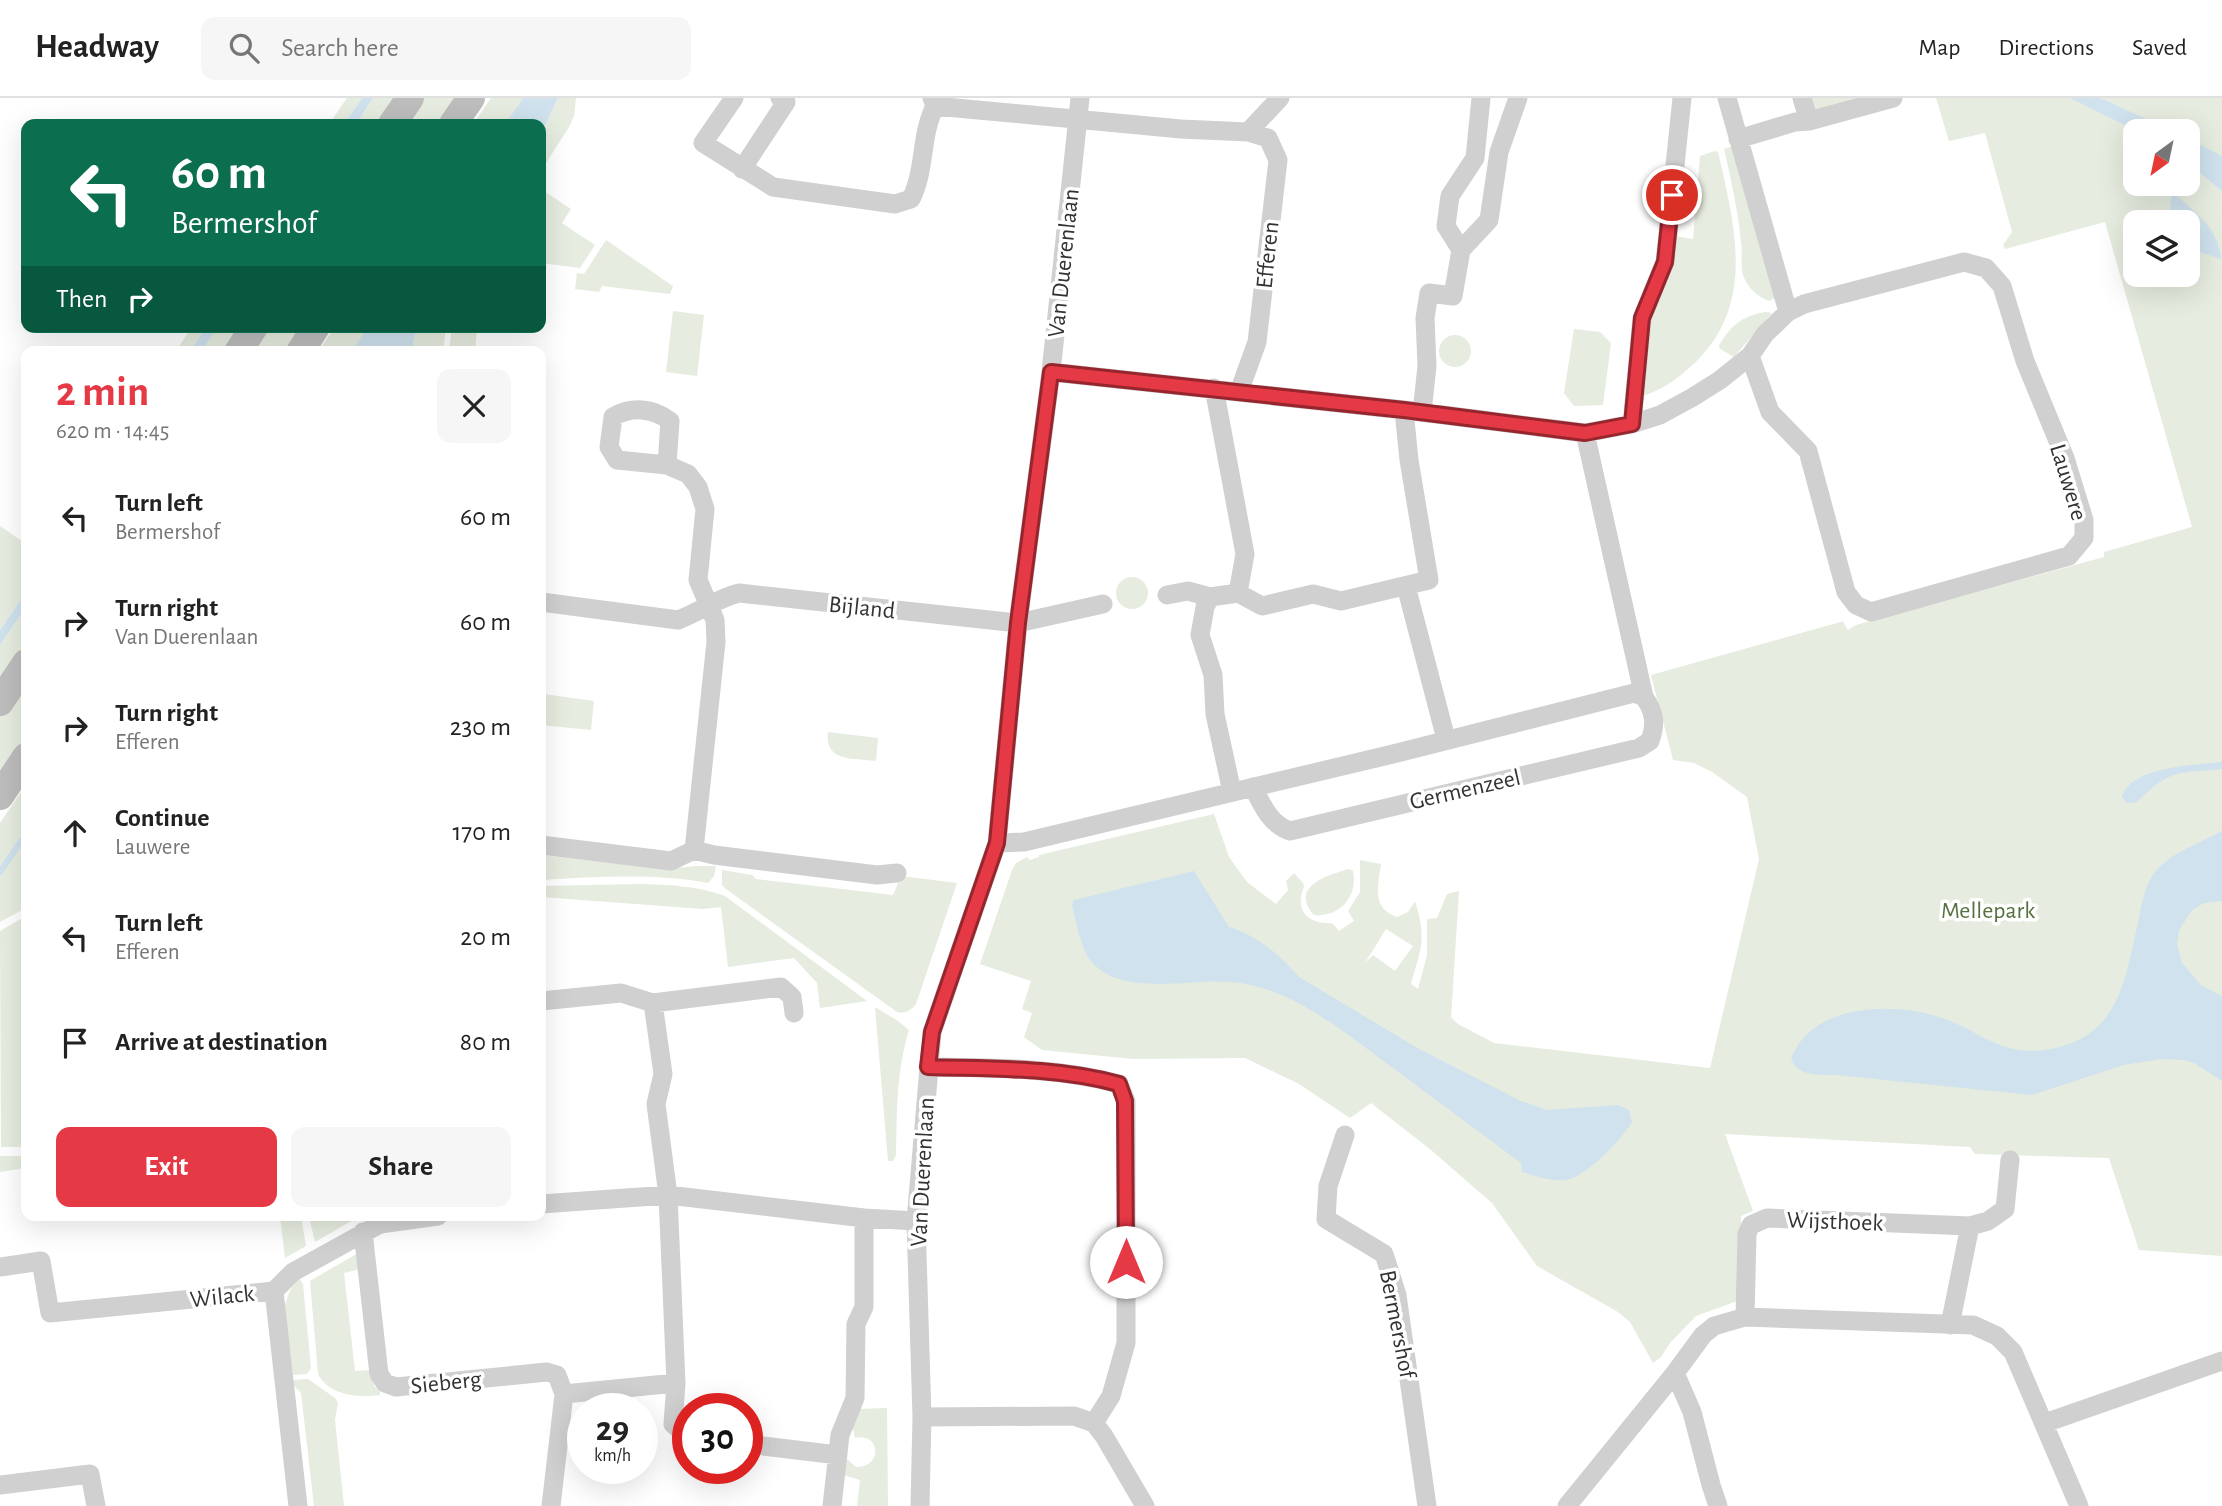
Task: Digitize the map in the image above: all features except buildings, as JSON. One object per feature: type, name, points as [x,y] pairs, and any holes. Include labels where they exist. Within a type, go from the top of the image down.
[{"type":"main road","points":[[395,119],[410,98]]},
{"type":"main road","points":[[456,119],[471,98]]},
{"type":"main road","points":[[0,702],[21,670]]},
{"type":"main road","points":[[0,796],[21,764]]},
{"type":"street","points":[[734,98],[703,143],[742,169],[773,187],[895,204],[911,199],[919,183],[927,123],[934,102],[1181,129],[1248,132],[1280,98]]},
{"type":"street","points":[[742,169],[786,102],[780,98]]},
{"type":"street","name":"Van Duerenlaan","points":[[920,1506],[922,1417],[916,1221],[928,1067],[932,1032],[997,843],[1018,623],[1051,372],[1080,98]]},
{"type":"street","points":[[1461,250],[1446,226],[1450,197],[1475,158],[1481,98]]},
{"type":"street","points":[[1167,595],[1188,591],[1210,597],[1238,593],[1262,606],[1313,594],[1341,601],[1429,580],[1409,460],[1413,411],[1427,366],[1425,317],[1429,293],[1452,296],[1461,250],[1489,220],[1499,152],[1517,98]]},
{"type":"street","points":[[1632,424],[1642,318],[1665,262],[1682,98]]},
{"type":"street","points":[[1727,98],[1788,312]]},
{"type":"street","points":[[1802,98],[1809,121]]},
{"type":"street","points":[[1738,139],[1893,98]]},
{"type":"street","name":"Efferen","points":[[1238,392],[1257,342],[1278,159],[1268,138],[1248,132]]},
{"type":"street","name":"Lauwere","points":[[1585,433],[1632,424],[1660,415],[1693,397],[1750,356],[1765,334],[1788,312],[1804,304],[1964,262],[1986,268],[2002,286],[2025,361],[2065,458],[2084,520],[2084,538],[2069,556],[1871,611],[1856,605],[1846,592],[1808,451],[1770,412],[1750,356]]},
{"type":"street","points":[[1051,372],[1214,388],[1585,433]]},
{"type":"street","points":[[1214,388],[1245,554],[1238,593]]},
{"type":"street","name":"Germenzeel","points":[[1253,787],[1272,820],[1279,827],[1290,831],[1639,748],[1650,741],[1654,727],[1653,710],[1644,697],[1585,433]]},
{"type":"street","points":[[667,465],[688,474],[698,487],[705,509],[698,580],[715,620],[716,642],[694,850]]},
{"type":"street","points":[[1406,586],[1446,740]]},
{"type":"street","name":"Bijland","points":[[546,603],[678,620],[727,596],[739,593],[1018,623]]},
{"type":"street","points":[[1210,597],[1205,607],[1200,635],[1213,676],[1215,714],[1232,792]]},
{"type":"street","points":[[1018,623],[1103,604]]},
{"type":"street","name":"Germenzeel","points":[[997,843],[1024,842],[1394,754],[1634,693],[1644,697]]},
{"type":"street","points":[[546,846],[671,861],[694,850],[714,855],[866,874],[897,873]]},
{"type":"street","points":[[546,1000],[621,993],[653,1003],[781,987],[792,996],[794,1013]]},
{"type":"street","points":[[653,1003],[663,1074],[656,1104],[668,1195],[675,1393]]},
{"type":"street","points":[[928,1067],[1024,1069],[1119,1084],[1125,1101],[1126,1343],[1111,1396],[1094,1423]]},
{"type":"street","name":"Bermershof","points":[[1345,1135],[1328,1186],[1326,1219],[1384,1254],[1397,1295],[1427,1506]]},
{"type":"street","name":"Wijsthoek","points":[[1745,1317],[1747,1234],[1751,1225],[1767,1218],[1970,1227],[1988,1221],[2005,1209],[2010,1160]]},
{"type":"street","points":[[546,1204],[668,1195],[864,1219],[916,1221]]},
{"type":"street","points":[[832,1506],[840,1434],[855,1398],[856,1324],[864,1307],[864,1219]]},
{"type":"street","points":[[274,1291],[293,1272],[363,1232],[380,1224],[402,1221]]},
{"type":"street","points":[[1950,1325],[1970,1227]]},
{"type":"street","name":"Sieberg","points":[[363,1232],[379,1374],[385,1383],[396,1387],[547,1372],[557,1375],[564,1394]]},
{"type":"street","name":"Wilack","points":[[0,1267],[41,1261],[50,1313],[274,1291],[298,1506]]},
{"type":"street","points":[[1567,1506],[1703,1335],[1714,1326],[1745,1317],[1973,1325],[1997,1336],[2013,1352],[2079,1506]]},
{"type":"street","points":[[2045,1423],[2222,1361]]},
{"type":"street","points":[[1675,1373],[1692,1412],[1718,1506]]},
{"type":"street","points":[[551,1506],[564,1394],[676,1383]]},
{"type":"street","points":[[922,1417],[1074,1416],[1094,1423],[1145,1506]]},
{"type":"street","points":[[763,1446],[838,1455]]},
{"type":"street","points":[[0,1485],[90,1474],[96,1506]]},
{"type":"green space","points":[[347,98],[362,98],[347,119],[332,119]]},
{"type":"green space","points":[[373,98],[398,98],[383,119],[359,119]]},
{"type":"green space","points":[[420,98],[462,98],[447,119],[405,119]]},
{"type":"green space","points":[[491,98],[529,98],[515,119],[476,119]]},
{"type":"green space","points":[[558,98],[576,98],[574,116],[569,127],[546,163],[546,123]]},
{"type":"green space","points":[[1807,98],[1876,98],[1816,110]]},
{"type":"green space","name":"Mellepark","points":[[1936,98],[2222,98],[2222,1256],[2139,1250],[2109,1158],[1975,1154],[1970,1147],[1725,1134],[1753,1211],[1741,1216],[1740,1300],[1696,1316],[1653,1363],[1630,1322],[1618,1312],[1537,1266],[1492,1203],[1371,1103],[1350,1118],[1299,1084],[1245,1058],[1133,1059],[1042,1050],[1024,1037],[1032,1013],[1022,1009],[1031,981],[980,964],[1016,863],[1027,857],[1030,860],[1039,855],[1214,814],[1229,857],[1247,882],[1276,904],[1288,890],[1286,881],[1294,873],[1303,883],[1301,903],[1305,914],[1316,921],[1332,923],[1339,931],[1354,921],[1348,911],[1360,892],[1360,860],[1381,864],[1378,895],[1383,908],[1397,917],[1408,912],[1415,901],[1422,935],[1411,984],[1418,989],[1427,955],[1427,919],[1437,918],[1447,894],[1459,891],[1451,1017],[1458,1024],[1494,1043],[1710,1068],[1759,859],[1747,797],[1712,772],[1694,763],[1673,760],[1651,675],[1844,621],[1848,630],[1856,625],[2104,557],[2104,552],[2192,527],[2124,287],[2200,287],[2200,210],[2123,210],[2123,285],[2105,222],[2005,249],[2003,245],[2012,232],[1985,133],[1949,141]],"holes":[[[1386,929],[1413,946],[1395,971],[1373,955],[1365,963]]]},
{"type":"green space","points":[[1734,146],[1777,296],[1770,301],[1754,291],[1743,275],[1738,218],[1724,149]]},
{"type":"green space","points":[[1718,152],[1725,181],[1735,239],[1733,295],[1724,321],[1710,346],[1672,382],[1641,396],[1648,329],[1675,236],[1693,239],[1700,156]]},
{"type":"green space","points":[[546,192],[571,209],[562,223],[595,245],[580,268],[546,264]]},
{"type":"green space","points":[[606,240],[673,286],[670,294],[602,286],[599,292],[575,289],[577,273],[584,274]]},
{"type":"green space","points":[[673,311],[704,315],[697,376],[666,372]]},
{"type":"green space","points":[[1765,312],[1772,313],[1734,357],[1720,349],[1723,339],[1737,323]]},
{"type":"green space","points":[[1574,329],[1600,332],[1611,343],[1603,405],[1574,406],[1564,393]]},
{"type":"green space","points":[[188,333],[202,333],[194,346],[179,346]]},
{"type":"green space","points":[[214,333],[238,333],[229,346],[205,346]]},
{"type":"green space","points":[[260,333],[303,333],[294,346],[251,346]]},
{"type":"green space","points":[[331,333],[370,333],[361,346],[322,346]]},
{"type":"green space","points":[[415,333],[445,333],[444,346],[413,346]]},
{"type":"green space","points":[[451,333],[477,333],[475,346],[450,346]]},
{"type":"green space","points":[[1455,335],[1467,339],[1471,351],[1467,363],[1455,367],[1443,363],[1439,351],[1443,339]]},
{"type":"green space","points":[[0,526],[21,541],[21,599],[0,630]]},
{"type":"green space","points":[[1132,577],[1143,582],[1148,593],[1143,604],[1132,609],[1121,604],[1116,593],[1121,582]]},
{"type":"green space","points":[[21,614],[21,652],[0,683],[0,645]]},
{"type":"green space","points":[[21,684],[21,748],[0,779],[0,716]]},
{"type":"green space","points":[[546,694],[594,701],[591,730],[546,726]]},
{"type":"green space","points":[[828,732],[878,738],[876,761],[835,754],[828,742]]},
{"type":"green space","points":[[21,792],[21,911],[0,922],[0,823]]},
{"type":"green space","points":[[546,856],[666,869],[716,866],[714,876],[708,883],[645,877],[546,880]]},
{"type":"green space","points":[[1349,869],[1353,871],[1353,889],[1345,904],[1332,913],[1314,915],[1307,905],[1308,890],[1322,879]]},
{"type":"green space","points":[[722,870],[752,875],[756,879],[893,895],[901,876],[957,883],[916,1004],[908,1011],[897,1012],[726,889],[722,885]]},
{"type":"green space","points":[[642,884],[695,888],[725,896],[867,1001],[820,1008],[817,983],[794,958],[728,967],[721,907],[703,909],[546,897],[546,886]]},
{"type":"green space","points":[[21,919],[21,1147],[1,1147],[0,931]]},
{"type":"green space","points":[[875,1007],[909,1030],[899,1077],[896,1155],[893,1161],[888,1161]]},
{"type":"green space","points":[[0,1156],[21,1156],[21,1169],[0,1172]]},
{"type":"green space","points":[[281,1221],[302,1221],[306,1246],[285,1258]]},
{"type":"green space","points":[[310,1221],[351,1221],[315,1242]]},
{"type":"green space","points":[[358,1253],[360,1269],[344,1273],[355,1371],[372,1370],[374,1386],[380,1391],[380,1395],[363,1396],[337,1391],[318,1374],[310,1281]]},
{"type":"green space","points":[[299,1278],[303,1284],[311,1368],[307,1374],[293,1375],[284,1308],[290,1290]]},
{"type":"green space","points":[[308,1379],[338,1403],[335,1420],[344,1506],[314,1506],[301,1393],[294,1386],[293,1380]]},
{"type":"green space","points":[[887,1408],[888,1506],[857,1506],[860,1480],[843,1475],[844,1461],[847,1459],[856,1467],[865,1466],[871,1462],[875,1451],[870,1440],[855,1438],[851,1420],[859,1409]]},
{"type":"water","points":[[362,98],[373,98],[359,119],[347,119]]},
{"type":"water","points":[[529,98],[558,98],[546,123],[546,119],[515,119]]},
{"type":"water","points":[[2070,98],[2100,98],[2146,119],[2123,119],[2123,124]]},
{"type":"water","points":[[2200,144],[2222,156],[2222,191],[2200,173]]},
{"type":"water","points":[[2172,196],[2176,196],[2192,210],[2171,210]]},
{"type":"water","points":[[2200,217],[2216,239],[2221,259],[2200,252]]},
{"type":"water","points":[[202,333],[214,333],[205,346],[194,346]]},
{"type":"water","points":[[370,333],[415,333],[413,346],[361,346]]},
{"type":"water","points":[[21,599],[21,614],[0,645],[0,630]]},
{"type":"water","points":[[2222,762],[2222,769],[2184,772],[2167,778],[2137,802],[2127,803],[2122,797],[2128,787],[2151,773],[2181,766]]},
{"type":"water","points":[[2222,831],[2222,901],[2204,903],[2192,910],[2179,930],[2177,944],[2182,963],[2201,985],[2222,996],[2222,1081],[2194,1063],[2161,1059],[2124,1065],[2032,1095],[1810,1074],[1794,1065],[1791,1059],[1802,1040],[1817,1026],[1858,1011],[1881,1009],[1925,1013],[1959,1025],[1995,1043],[2020,1050],[2051,1049],[2075,1042],[2093,1031],[2116,1000],[2124,982],[2144,894],[2154,873],[2177,854]]},
{"type":"water","points":[[1194,871],[1229,927],[1258,941],[1284,961],[1299,977],[1419,1049],[1521,1101],[1547,1110],[1618,1105],[1629,1110],[1632,1122],[1603,1156],[1574,1177],[1555,1180],[1532,1175],[1522,1172],[1521,1163],[1339,1028],[1288,998],[1260,987],[1231,982],[1138,983],[1104,972],[1091,961],[1079,935],[1072,905],[1074,900]]},
{"type":"waterway","points":[[512,119],[527,98]]},
{"type":"waterway","points":[[359,346],[367,333]]},
{"type":"waterway","points":[[0,872],[21,841]]},
{"type":"route","points":[[1126,1262],[1125,1101],[1119,1084],[1024,1069],[928,1067],[932,1032],[997,843],[1018,623],[1051,372],[1214,388],[1585,433],[1632,424],[1642,318],[1665,262],[1672,195]]}]
